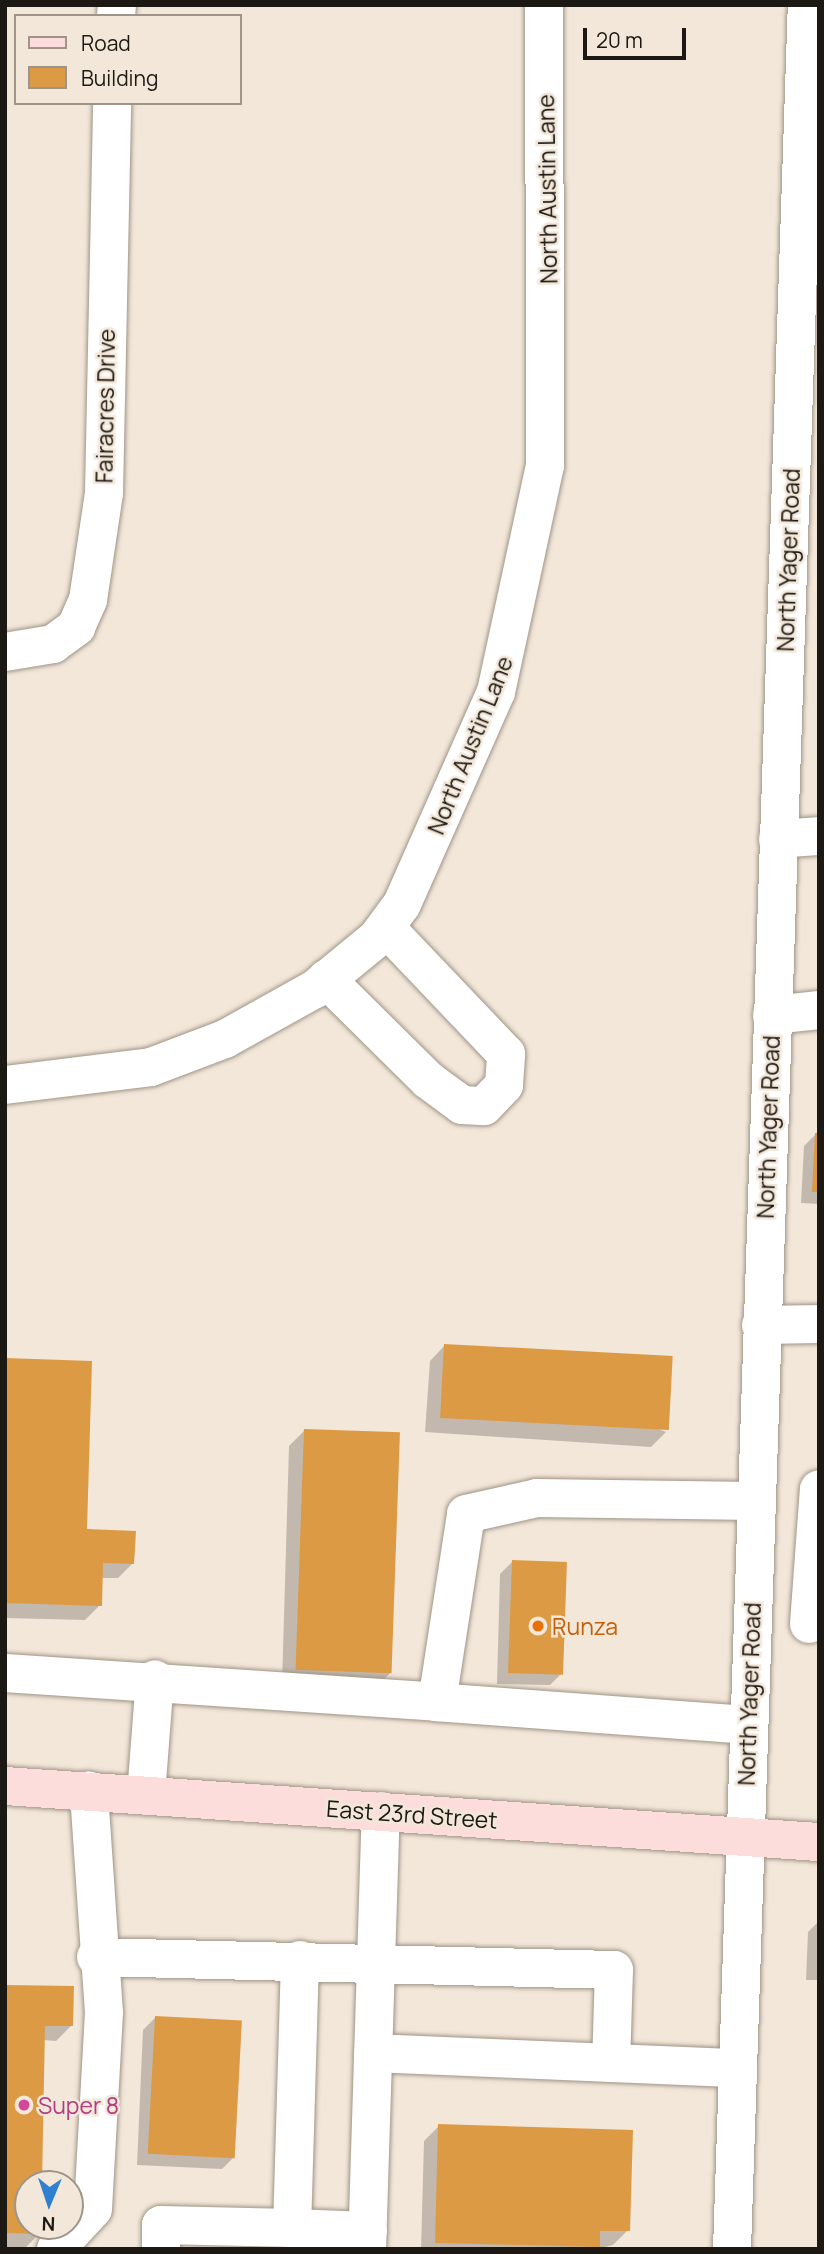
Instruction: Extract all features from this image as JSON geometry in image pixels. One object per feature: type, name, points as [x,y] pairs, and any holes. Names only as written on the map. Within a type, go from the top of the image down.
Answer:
[{"type":"main road","name":"East 23rd Street","points":[[5,1786],[819,1842]]},
{"type":"street","name":"North Austin Lane","points":[[5,1085],[151,1067],[225,1039],[326,979],[385,927],[439,825],[496,691],[545,466],[544,5]]},
{"type":"street","name":"North Yager Road","points":[[732,2249],[778,839],[802,649],[812,58],[807,5]]},
{"type":"street","name":"Fairacres Drive","points":[[5,652],[53,644],[76,627],[88,600],[104,492],[112,105]]},
{"type":"street","points":[[778,839],[819,836]]},
{"type":"street","points":[[326,979],[428,1080],[462,1105],[484,1106],[504,1085],[506,1054],[385,927]]},
{"type":"street","points":[[772,1014],[819,1010]]},
{"type":"street","points":[[761,1325],[819,1324]]},
{"type":"street","points":[[751,1623],[814,1624],[819,1489]]},
{"type":"street","points":[[437,1702],[466,1514],[537,1498],[755,1501]]},
{"type":"street","points":[[5,1673],[155,1679],[748,1725]]},
{"type":"street","points":[[146,1795],[155,1679]]},
{"type":"street","points":[[56,2249],[93,2209],[104,2014],[96,1957],[89,1791]]},
{"type":"street","points":[[161,2249],[161,2225],[292,2228],[368,2240],[381,1811]]},
{"type":"street","points":[[96,1957],[377,1961],[614,1970],[611,2063]]},
{"type":"street","points":[[292,2228],[300,1960]]},
{"type":"street","points":[[373,2053],[737,2068]]},
{"type":"building","points":[[815,1133],[819,1133],[819,1192],[812,1192]]},
{"type":"building","points":[[444,1344],[673,1356],[669,1430],[440,1418]]},
{"type":"building","points":[[5,1358],[92,1361],[87,1529],[136,1531],[134,1564],[103,1563],[102,1606],[5,1603]]},
{"type":"building","points":[[304,1429],[400,1432],[392,1673],[296,1670]]},
{"type":"building","points":[[512,1560],[567,1562],[563,1675],[508,1673]]},
{"type":"building","name":"Super 8","points":[[5,1985],[74,1986],[73,2026],[45,2026],[42,2170],[14,2170],[14,2233],[5,2233]]},
{"type":"building","points":[[155,2016],[242,2021],[235,2158],[148,2154]]},
{"type":"building","points":[[438,2124],[633,2130],[630,2231],[600,2231],[600,2247],[435,2243]]},
{"type":"place","name":"Runza","points":[[538,1626]]},
{"type":"place","name":"Super 8","points":[[24,2105]]}]
